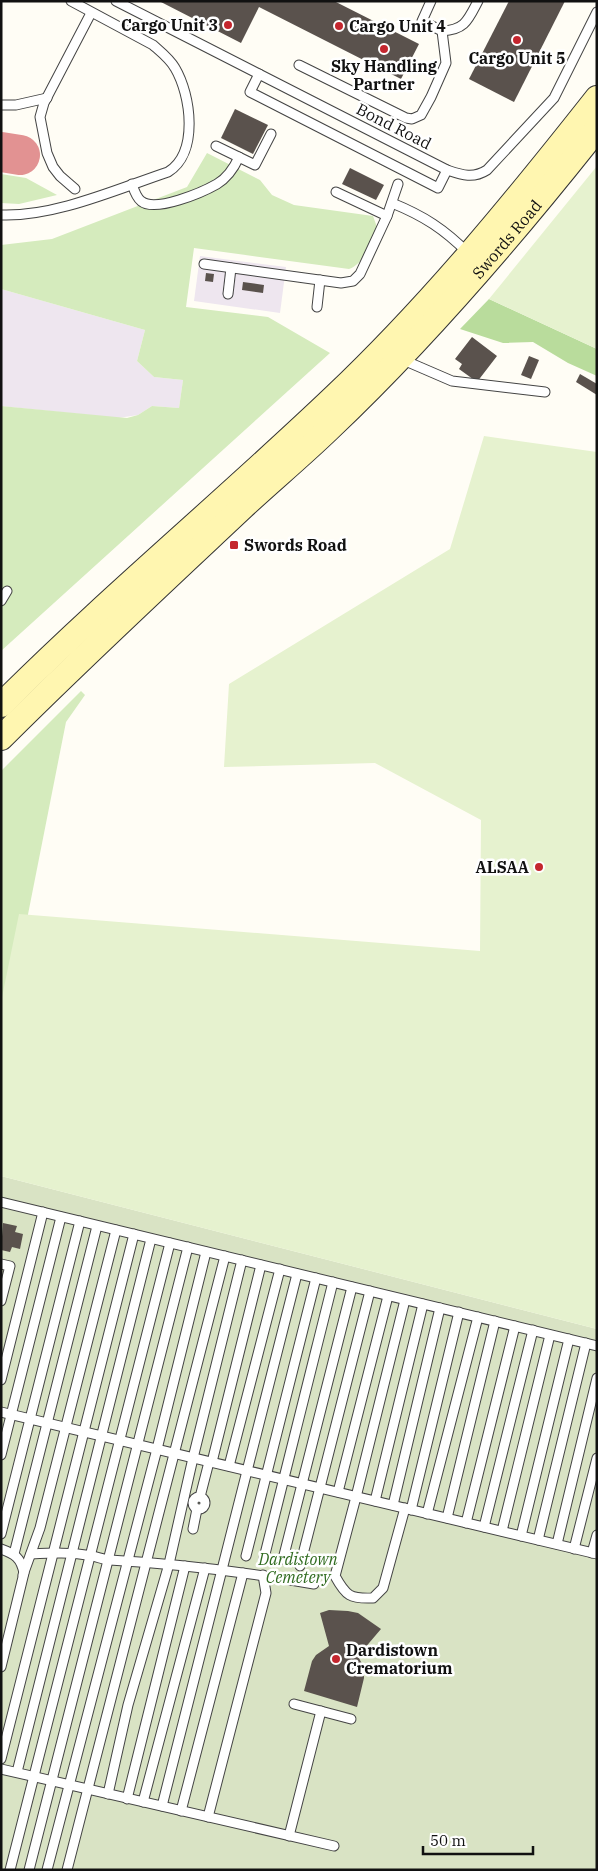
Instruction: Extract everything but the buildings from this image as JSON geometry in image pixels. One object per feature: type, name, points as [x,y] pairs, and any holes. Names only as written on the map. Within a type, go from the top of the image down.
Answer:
[{"type":"main road","name":"Swords Road","points":[[1,705],[80,628],[335,396],[470,255],[597,98]]},
{"type":"main road","name":"Swords Road","points":[[1,738],[161,584],[329,429],[399,358],[480,271],[552,186],[597,129]]},
{"type":"lane","points":[[1,215],[29,214],[59,208],[168,172],[181,161],[186,150],[188,101],[175,67],[164,54],[153,46],[72,1]]},
{"type":"lane","name":"Bond Road","points":[[116,1],[447,170],[473,177],[487,170],[554,98],[597,12]]},
{"type":"lane","points":[[431,1],[422,21],[442,31],[454,31],[467,22],[478,1]]},
{"type":"lane","points":[[75,189],[52,168],[40,117],[47,98],[91,13]]},
{"type":"lane","points":[[299,65],[406,118],[417,118],[421,115],[431,97],[446,62],[442,31]]},
{"type":"lane","points":[[259,74],[250,92],[429,184],[438,188],[447,170]]},
{"type":"lane","points":[[1,105],[16,105],[47,98]]},
{"type":"lane","points":[[216,146],[255,165],[271,134]]},
{"type":"lane","points":[[132,184],[135,193],[141,201],[149,205],[162,204],[218,184],[234,167],[239,158]]},
{"type":"lane","points":[[204,264],[341,283],[352,281],[357,278],[387,216],[398,184]]},
{"type":"lane","points":[[336,192],[387,216]]},
{"type":"lane","points":[[392,203],[420,215],[453,238],[470,255]]},
{"type":"lane","points":[[228,294],[231,268]]},
{"type":"lane","points":[[317,307],[320,280]]},
{"type":"lane","points":[[399,358],[452,381],[545,392]]},
{"type":"lane","points":[[1,601],[8,591]]},
{"type":"lane","points":[[1,1202],[597,1346]]},
{"type":"lane","points":[[1,1380],[43,1212]]},
{"type":"lane","points":[[1,1455],[61,1217]]},
{"type":"lane","points":[[1,1534],[80,1221]]},
{"type":"lane","points":[[14,1554],[97,1226]]},
{"type":"lane","points":[[1,1667],[23,1575],[40,1528],[116,1230]]},
{"type":"lane","points":[[1,1759],[134,1234]]},
{"type":"lane","points":[[16,1772],[151,1238]]},
{"type":"lane","points":[[10,1870],[170,1243]]},
{"type":"lane","points":[[29,1870],[188,1247]]},
{"type":"lane","points":[[47,1870],[157,1449],[206,1252]]},
{"type":"lane","points":[[67,1870],[225,1256]]},
{"type":"lane","points":[[108,1794],[131,1696],[169,1564],[242,1260]]},
{"type":"lane","points":[[1,1264],[10,1266],[1,1301]]},
{"type":"lane","points":[[193,1529],[202,1504],[260,1265]]},
{"type":"lane","points":[[229,1466],[280,1270]]},
{"type":"lane","points":[[162,1806],[298,1274]]},
{"type":"lane","points":[[246,1556],[316,1278]]},
{"type":"lane","points":[[264,1558],[333,1282]]},
{"type":"lane","points":[[283,1559],[352,1287]]},
{"type":"lane","points":[[300,1566],[370,1291]]},
{"type":"lane","points":[[338,1492],[388,1296]]},
{"type":"lane","points":[[405,1300],[335,1576],[342,1589],[356,1599],[373,1598],[383,1588],[408,1509],[459,1312]]},
{"type":"lane","points":[[375,1501],[422,1304]]},
{"type":"lane","points":[[393,1506],[440,1308]]},
{"type":"lane","points":[[427,1514],[478,1317]]},
{"type":"lane","points":[[447,1518],[495,1322]]},
{"type":"lane","points":[[466,1522],[514,1326]]},
{"type":"lane","points":[[484,1527],[533,1330]]},
{"type":"lane","points":[[502,1531],[550,1335]]},
{"type":"lane","points":[[521,1536],[569,1339]]},
{"type":"lane","points":[[538,1540],[586,1343]]},
{"type":"lane","points":[[557,1544],[597,1378]]},
{"type":"lane","points":[[1,1412],[574,1549],[594,1553],[597,1535]]},
{"type":"lane","points":[[574,1549],[597,1458]]},
{"type":"lane","points":[[184,1500],[202,1504]]},
{"type":"lane","points":[[1,1549],[14,1554],[22,1562],[23,1575]]},
{"type":"lane","points":[[31,1554],[72,1554],[108,1560],[146,1561],[264,1575],[314,1584]]},
{"type":"lane","points":[[127,1799],[185,1566]]},
{"type":"lane","points":[[143,1802],[206,1568]]},
{"type":"lane","points":[[181,1811],[243,1573]]},
{"type":"lane","points":[[208,1817],[266,1593],[264,1575]]},
{"type":"lane","points":[[294,1704],[351,1719]]},
{"type":"lane","points":[[289,1836],[321,1711]]},
{"type":"lane","points":[[1,1769],[334,1846]]},
{"type":"shaded area","points":[[200,256],[286,267],[280,313],[194,301]]},
{"type":"shaded area","points":[[1,289],[145,330],[137,361],[154,377],[183,380],[179,408],[152,406],[138,415],[118,418],[1,406]]},
{"type":"green space","points":[[207,153],[260,180],[272,195],[294,205],[373,216],[377,227],[370,245],[360,262],[349,269],[194,248],[186,307],[268,317],[330,353],[1,651],[1,406],[127,418],[138,415],[152,406],[179,408],[183,380],[154,377],[137,361],[145,330],[1,289],[1,245],[52,239],[187,187]]},
{"type":"green space","points":[[597,166],[597,349],[489,299]]},
{"type":"green space","points":[[1,174],[26,178],[57,195],[19,204],[1,203]]},
{"type":"green space","points":[[489,299],[597,349],[597,376],[568,363],[533,342],[503,343],[460,329]]},
{"type":"green space","name":"ALSAA","points":[[484,436],[597,452],[597,1329],[1,1176],[1,1002],[19,914],[480,951],[481,820],[375,763],[224,767],[229,684],[450,549]]},
{"type":"green space","points":[[81,691],[85,695],[66,722],[1,1051],[1,771]]},
{"type":"green space","name":"Dardistown Cemetery","points":[[1,1176],[597,1329],[597,1870],[1,1870]]},
{"type":"taxiway","points":[[1,152],[20,155]]},
{"type":"place","name":"Cargo Unit 3","points":[[228,25]]},
{"type":"place","name":"Cargo Unit 4","points":[[339,26]]},
{"type":"place","name":"Cargo Unit 5","points":[[517,40]]},
{"type":"place","name":"Sky Handling Partner","points":[[384,49]]},
{"type":"place","name":"Swords Road","points":[[234,545]]},
{"type":"place","name":"ALSAA","points":[[539,867]]},
{"type":"place","name":"Dardistown Crematorium","points":[[336,1659]]}]
